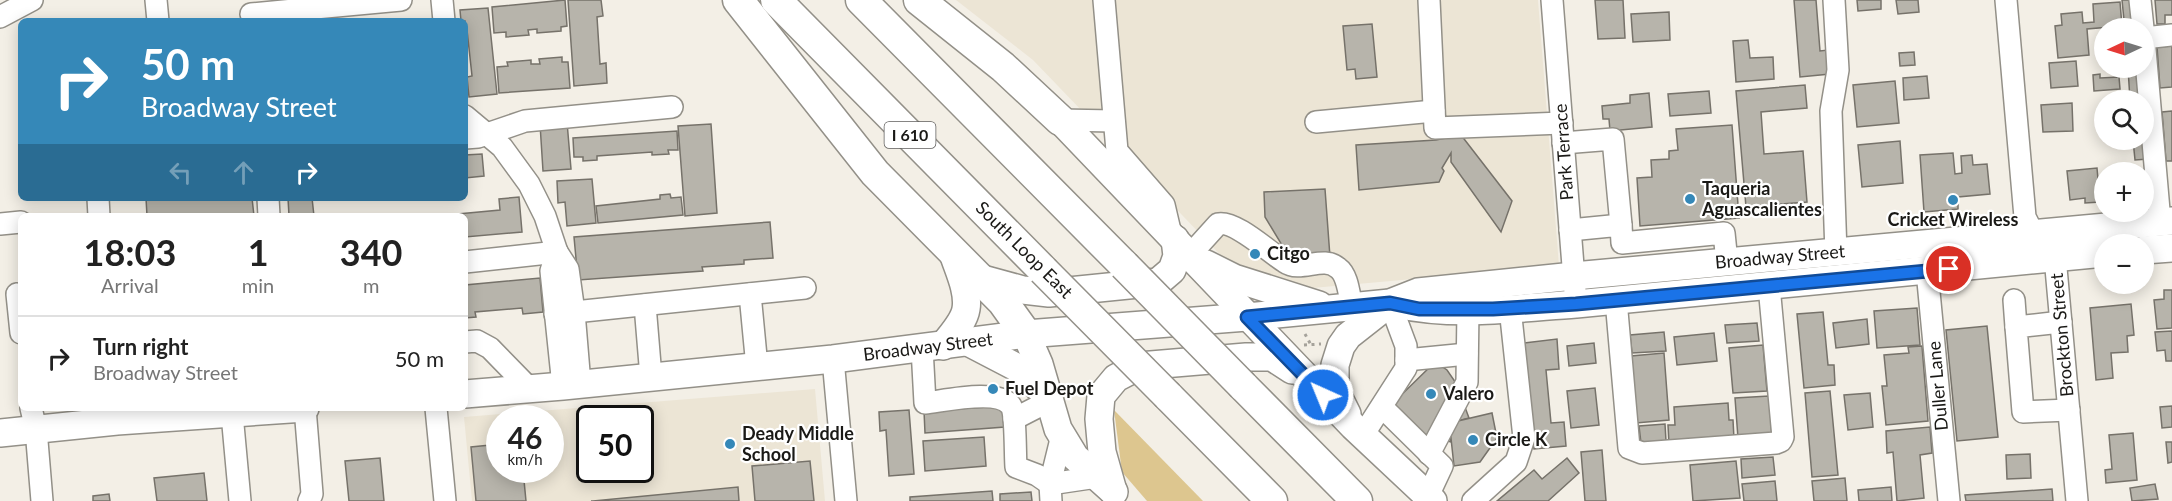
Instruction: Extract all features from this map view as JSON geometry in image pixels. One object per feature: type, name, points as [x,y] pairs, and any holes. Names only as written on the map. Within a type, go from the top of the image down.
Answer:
[{"type":"highway","points":[[738,0],[875,173],[1003,302],[1026,334]]},
{"type":"highway","name":"South Loop East","points":[[776,0],[1272,501]]},
{"type":"highway","points":[[861,0],[1357,501]]},
{"type":"highway","points":[[919,0],[1003,67],[1060,120]]},
{"type":"main road","points":[[1060,120],[1308,380],[1358,431],[1431,499]]},
{"type":"main road","name":"Broadway Street","points":[[468,394],[833,359],[1026,334],[1247,317],[1390,303],[1418,292],[1574,276],[2166,221]]},
{"type":"main road","points":[[979,278],[1023,290],[1049,293],[1158,282],[1172,270],[1179,244]]},
{"type":"main road","points":[[1179,244],[1234,278],[1285,295],[1342,308]]},
{"type":"main road","points":[[2154,249],[2172,248]]},
{"type":"main road","points":[[953,252],[963,284],[966,308],[945,346],[1016,367],[1048,398]]},
{"type":"main road","name":"Broadway Street","points":[[1390,303],[1419,309],[1510,308],[1576,304],[2094,254]]},
{"type":"main road","points":[[1358,431],[1335,390],[1335,365],[1341,346],[1348,336],[1390,303]]},
{"type":"main road","points":[[1026,334],[1040,366],[1048,398],[1062,435],[1075,457],[1110,490]]},
{"type":"main road","points":[[1110,490],[1102,452],[1099,419],[1101,396],[1116,378],[1139,366],[1272,357],[1308,380]]},
{"type":"main road","points":[[0,433],[33,419],[116,414],[232,414],[264,411]]},
{"type":"street","points":[[0,17],[33,0]]},
{"type":"street","points":[[156,0],[158,18]]},
{"type":"street","points":[[251,12],[400,0]]},
{"type":"street","points":[[442,0],[444,18]]},
{"type":"street","points":[[1104,0],[1117,151],[1164,205],[1179,244],[1199,245],[1218,224],[1222,223],[1262,243],[1287,264],[1295,266],[1330,263],[1340,269],[1344,276],[1342,308]]},
{"type":"street","points":[[1429,0],[1435,128],[1563,133],[1612,139],[1622,243],[1724,233],[1727,262]]},
{"type":"street","name":"Park Terrace","points":[[1552,0],[1576,304]]},
{"type":"street","points":[[1834,0],[1838,69],[1830,111],[1836,253]]},
{"type":"street","name":"Brockton Street","points":[[2006,0],[2025,218],[2034,235],[2055,257],[2077,501]]},
{"type":"street","points":[[2140,0],[2142,18]]},
{"type":"street","points":[[2154,37],[2172,34]]},
{"type":"street","points":[[2150,78],[2164,173],[2166,221]]},
{"type":"street","points":[[468,137],[525,121],[672,106]]},
{"type":"street","points":[[1316,122],[1434,111]]},
{"type":"street","points":[[468,118],[502,147],[529,184],[545,216],[556,252],[568,269],[565,313],[571,385]]},
{"type":"street","points":[[1060,120],[1113,121]]},
{"type":"street","points":[[0,224],[18,222]]},
{"type":"street","points":[[1570,230],[1620,225]]},
{"type":"street","points":[[468,262],[556,252]]},
{"type":"street","points":[[1285,295],[1287,264]]},
{"type":"street","name":"Duller Lane","points":[[1927,271],[1949,501]]},
{"type":"street","points":[[1616,300],[1629,448],[1642,453],[1776,443],[1783,437],[1769,286]]},
{"type":"street","points":[[565,313],[805,288]]},
{"type":"street","points":[[750,294],[757,367]]},
{"type":"street","points":[[13,295],[18,319]]},
{"type":"street","points":[[2014,300],[2023,412],[2069,410]]},
{"type":"street","points":[[1358,431],[1382,407],[1406,368],[1406,346],[1390,303]]},
{"type":"street","points":[[645,305],[651,377]]},
{"type":"street","points":[[1473,501],[1516,462],[1524,438],[1510,308]]},
{"type":"street","points":[[1429,454],[1467,382],[1468,309]]},
{"type":"street","points":[[2016,327],[2061,322]]},
{"type":"street","points":[[468,342],[477,341],[490,348],[530,388]]},
{"type":"street","points":[[945,346],[925,403],[988,396],[1001,398],[1011,406],[1014,419],[1016,467],[1037,475],[1051,492]]},
{"type":"street","points":[[1406,360],[1467,354]]},
{"type":"street","points":[[833,359],[846,501]]},
{"type":"street","points":[[1014,419],[1048,398]]},
{"type":"street","points":[[1382,407],[1442,466],[1431,499]]},
{"type":"street","points":[[297,411],[312,494],[309,501]]},
{"type":"street","points":[[436,411],[445,501]]},
{"type":"street","points":[[232,414],[240,501]]},
{"type":"street","points":[[33,419],[42,501]]},
{"type":"street","points":[[1051,492],[1062,435]]},
{"type":"street","points":[[1051,492],[1110,490]]},
{"type":"path","points":[[1305,334],[1311,345]]},
{"type":"path","points":[[1296,346],[1322,344]]},
{"type":"shaded area","points":[[956,0],[1538,0],[1559,266],[1257,293],[1033,60]]},
{"type":"shaded area","name":"Deady Middle School","points":[[815,389],[825,501],[472,501],[464,417],[486,415],[486,483],[564,483],[564,409],[576,408],[576,483],[654,483],[654,405],[614,405]]},
{"type":"shaded area","points":[[1114,410],[1203,501],[1147,501],[1122,472]]},
{"type":"building","points":[[565,0],[567,26],[561,27],[561,31],[537,33],[537,29],[528,30],[529,35],[506,37],[506,32],[494,33],[492,7]]},
{"type":"building","points":[[568,0],[601,0],[603,16],[597,17],[600,64],[606,63],[607,83],[574,86]]},
{"type":"building","points":[[1595,0],[1623,0],[1625,38],[1598,39]]},
{"type":"building","points":[[1794,0],[1816,0],[1820,51],[1828,50],[1830,74],[1800,77]]},
{"type":"building","points":[[1857,0],[1881,0],[1881,9],[1858,11]]},
{"type":"building","points":[[1896,0],[1918,0],[1919,12],[1898,14]]},
{"type":"building","points":[[2122,0],[2136,0],[2137,18],[2124,18]]},
{"type":"building","points":[[2155,0],[2172,0],[2172,15],[2165,15],[2165,24],[2157,24]]},
{"type":"building","points":[[2120,2],[2121,18],[2094,18],[2094,22],[2093,4]]},
{"type":"building","points":[[488,8],[497,94],[469,97],[468,77],[472,76],[468,18],[461,18],[460,10]]},
{"type":"building","points":[[1669,12],[1670,40],[1633,42],[1631,14]]},
{"type":"building","points":[[2082,12],[2083,23],[2094,22],[2094,28],[2087,29],[2089,55],[2058,58],[2055,26],[2062,25],[2061,14]]},
{"type":"building","points":[[1372,24],[1377,77],[1356,79],[1355,69],[1347,70],[1343,26]]},
{"type":"building","points":[[1748,40],[1750,58],[1773,57],[1774,79],[1736,82],[1733,41]]},
{"type":"building","points":[[2172,46],[2172,87],[2160,88],[2157,47]]},
{"type":"building","points":[[1914,52],[1915,65],[1900,66],[1899,53]]},
{"type":"building","points":[[562,57],[562,62],[568,62],[570,88],[499,93],[497,67],[508,66],[507,62],[531,60],[531,64],[540,64],[539,59]]},
{"type":"building","points":[[2076,61],[2078,86],[2051,88],[2049,63]]},
{"type":"building","points":[[2093,75],[2094,78],[2119,78],[2120,89],[2094,91]]},
{"type":"building","points":[[1927,76],[1929,98],[1904,100],[1903,78]]},
{"type":"building","points":[[2129,78],[2141,78],[2142,90],[2129,90]]},
{"type":"building","points":[[1895,81],[1899,123],[1857,127],[1853,85]]},
{"type":"building","points":[[1805,85],[1807,108],[1761,112],[1764,154],[1803,151],[1807,202],[1746,207],[1736,91]]},
{"type":"building","points":[[1709,91],[1711,113],[1670,116],[1668,94]]},
{"type":"building","points":[[1649,93],[1652,127],[1610,131],[1609,119],[1603,119],[1602,106],[1630,103],[1630,95]]},
{"type":"building","points":[[2072,103],[2073,131],[2043,132],[2041,105]]},
{"type":"building","points":[[2172,111],[2172,161],[2166,161],[2162,112]]},
{"type":"building","points":[[567,122],[571,169],[543,171],[540,124]]},
{"type":"building","points":[[711,124],[717,213],[685,216],[678,126]]},
{"type":"building","points":[[1732,125],[1739,218],[1640,226],[1637,178],[1652,177],[1651,160],[1669,159],[1669,151],[1678,150],[1676,129]]},
{"type":"building","points":[[677,131],[678,150],[668,150],[669,154],[652,155],[652,152],[597,156],[597,160],[583,161],[583,157],[574,157],[573,138]]},
{"type":"building","points":[[1461,135],[1512,201],[1501,232],[1451,162],[1451,153],[1442,168],[1444,171],[1439,182],[1359,190],[1356,145],[1436,140]]},
{"type":"building","points":[[1900,141],[1903,183],[1862,187],[1858,145]]},
{"type":"building","points":[[2134,150],[2146,150],[2148,159],[2135,160]]},
{"type":"building","points":[[1953,153],[1955,174],[1962,173],[1961,156],[1972,155],[1973,165],[1987,164],[1990,194],[1958,197],[1958,209],[1924,212],[1920,155]]},
{"type":"building","points":[[482,154],[484,176],[468,178],[468,155]]},
{"type":"building","points":[[2094,168],[2094,202],[2085,203],[2085,198],[2070,200],[2067,171]]},
{"type":"building","points":[[592,179],[596,223],[567,226],[565,202],[558,203],[557,181]]},
{"type":"building","points":[[1325,189],[1330,257],[1291,260],[1265,217],[1264,192]]},
{"type":"building","points":[[670,194],[671,198],[681,197],[683,215],[598,223],[596,206],[660,199],[660,195]]},
{"type":"building","points":[[519,197],[522,232],[468,237],[468,213],[500,210],[499,199]]},
{"type":"building","points":[[146,201],[252,201],[254,213],[147,213]]},
{"type":"building","points":[[288,201],[312,201],[314,213],[289,213]]},
{"type":"building","points":[[770,222],[773,258],[744,260],[744,264],[702,267],[703,271],[578,280],[574,237]]},
{"type":"building","points":[[540,278],[543,312],[523,314],[522,308],[475,312],[476,317],[468,318],[468,285]]},
{"type":"building","points":[[2164,290],[2172,290],[2172,328],[2157,329],[2154,300],[2164,299]]},
{"type":"building","points":[[2131,304],[2134,335],[2127,336],[2128,352],[2111,353],[2113,378],[2096,380],[2090,308]]},
{"type":"building","points":[[1917,308],[1920,345],[1877,348],[1874,311]]},
{"type":"building","points":[[1823,312],[1828,365],[1834,365],[1835,385],[1804,388],[1797,314]]},
{"type":"building","points":[[1867,319],[1869,344],[1836,348],[1833,323]]},
{"type":"building","points":[[1757,323],[1759,341],[1727,343],[1725,325]]},
{"type":"building","points":[[1987,326],[1998,437],[1957,441],[1946,330]]},
{"type":"building","points":[[2172,331],[2172,361],[2166,361],[2165,350],[2157,351],[2155,332]]},
{"type":"building","points":[[1664,332],[1666,351],[1632,353],[1630,335]]},
{"type":"building","points":[[1714,333],[1717,361],[1677,365],[1674,337]]},
{"type":"building","points":[[1557,339],[1559,369],[1546,370],[1551,423],[1564,422],[1566,446],[1534,449],[1524,343]]},
{"type":"building","points":[[1594,343],[1596,363],[1569,366],[1567,346]]},
{"type":"building","points":[[1763,345],[1767,391],[1733,393],[1729,348]]},
{"type":"building","points":[[1922,346],[1928,421],[1886,425],[1882,386],[1887,386],[1884,355],[1909,353],[1908,347]]},
{"type":"building","points":[[1664,353],[1669,420],[1636,423],[1631,356]]},
{"type":"building","name":"Valero","points":[[1435,362],[1447,370],[1456,383],[1469,418],[1458,421],[1450,429],[1451,442],[1411,430],[1392,404]]},
{"type":"building","points":[[1595,388],[1599,425],[1571,428],[1567,391]]},
{"type":"building","points":[[1830,391],[1838,475],[1812,477],[1805,393]]},
{"type":"building","points":[[1870,393],[1873,427],[1848,430],[1844,395]]},
{"type":"building","points":[[1769,396],[1772,435],[1738,438],[1735,398]]},
{"type":"building","points":[[1728,403],[1729,420],[1733,420],[1734,439],[1669,444],[1668,425],[1675,425],[1674,407]]},
{"type":"building","points":[[1004,406],[1005,427],[925,433],[924,411]]},
{"type":"building","points":[[2172,406],[2172,427],[2162,428],[2160,407]]},
{"type":"building","points":[[909,410],[914,474],[889,476],[886,430],[880,431],[879,412]]},
{"type":"building","name":"Circle K","points":[[1492,413],[1497,438],[1480,462],[1454,466],[1450,429],[1458,421]]},
{"type":"building","points":[[1665,424],[1666,441],[1641,443],[1639,426]]},
{"type":"building","points":[[1930,427],[1932,453],[1920,455],[1924,498],[1897,501],[1893,452],[1887,453],[1886,431]]},
{"type":"building","points":[[2133,433],[2137,480],[2106,483],[2105,470],[2112,469],[2109,435]]},
{"type":"building","points":[[984,437],[986,466],[925,471],[923,441]]},
{"type":"building","points":[[2166,442],[2172,442],[2172,462],[2168,463]]},
{"type":"building","points":[[486,445],[486,483],[524,483],[526,501],[476,501],[471,447]]},
{"type":"building","points":[[1602,450],[1606,501],[1585,501],[1581,452]]},
{"type":"building","points":[[2030,454],[2031,478],[2007,479],[2006,455]]},
{"type":"building","points":[[1773,457],[1775,475],[1742,478],[1741,459]]},
{"type":"building","points":[[380,458],[384,501],[349,501],[345,461]]},
{"type":"building","points":[[1567,458],[1579,473],[1548,501],[1497,501],[1534,470],[1542,479]]},
{"type":"building","points":[[810,461],[814,501],[755,501],[752,466]]},
{"type":"building","points":[[1736,461],[1740,498],[1693,501],[1690,465]]},
{"type":"building","points":[[204,473],[207,501],[157,501],[154,478]]},
{"type":"building","points":[[1845,478],[1847,501],[1814,501],[1812,481]]},
{"type":"building","points":[[1775,481],[1777,501],[1744,501],[1742,484]]},
{"type":"building","points":[[2155,484],[2158,499],[2132,501],[2130,488]]},
{"type":"building","points":[[738,487],[739,501],[593,501]]},
{"type":"building","points":[[1891,487],[1892,501],[1859,501],[1858,490]]},
{"type":"building","points":[[2052,489],[2053,501],[1966,501],[1965,495]]},
{"type":"building","points":[[992,491],[993,501],[910,501],[910,497]]},
{"type":"building","points":[[1031,492],[1032,501],[1000,501],[1000,494]]},
{"type":"building","points":[[109,494],[110,501],[93,501],[93,496]]},
{"type":"place","name":"Taqueria Aguascalientes","points":[[1690,199]]},
{"type":"place","name":"Cricket Wireless","points":[[1953,200]]},
{"type":"place","name":"Citgo","points":[[1255,254]]},
{"type":"place","name":"Fuel Depot","points":[[993,389]]},
{"type":"place","name":"Valero","points":[[1431,394]]},
{"type":"place","name":"Circle K","points":[[1473,440]]},
{"type":"place","name":"Deady Middle School","points":[[730,444]]},
{"type":"route","points":[[1323,395],[1247,317],[1390,303],[1419,309],[1493,309],[1576,304],[1949,269]]}]
